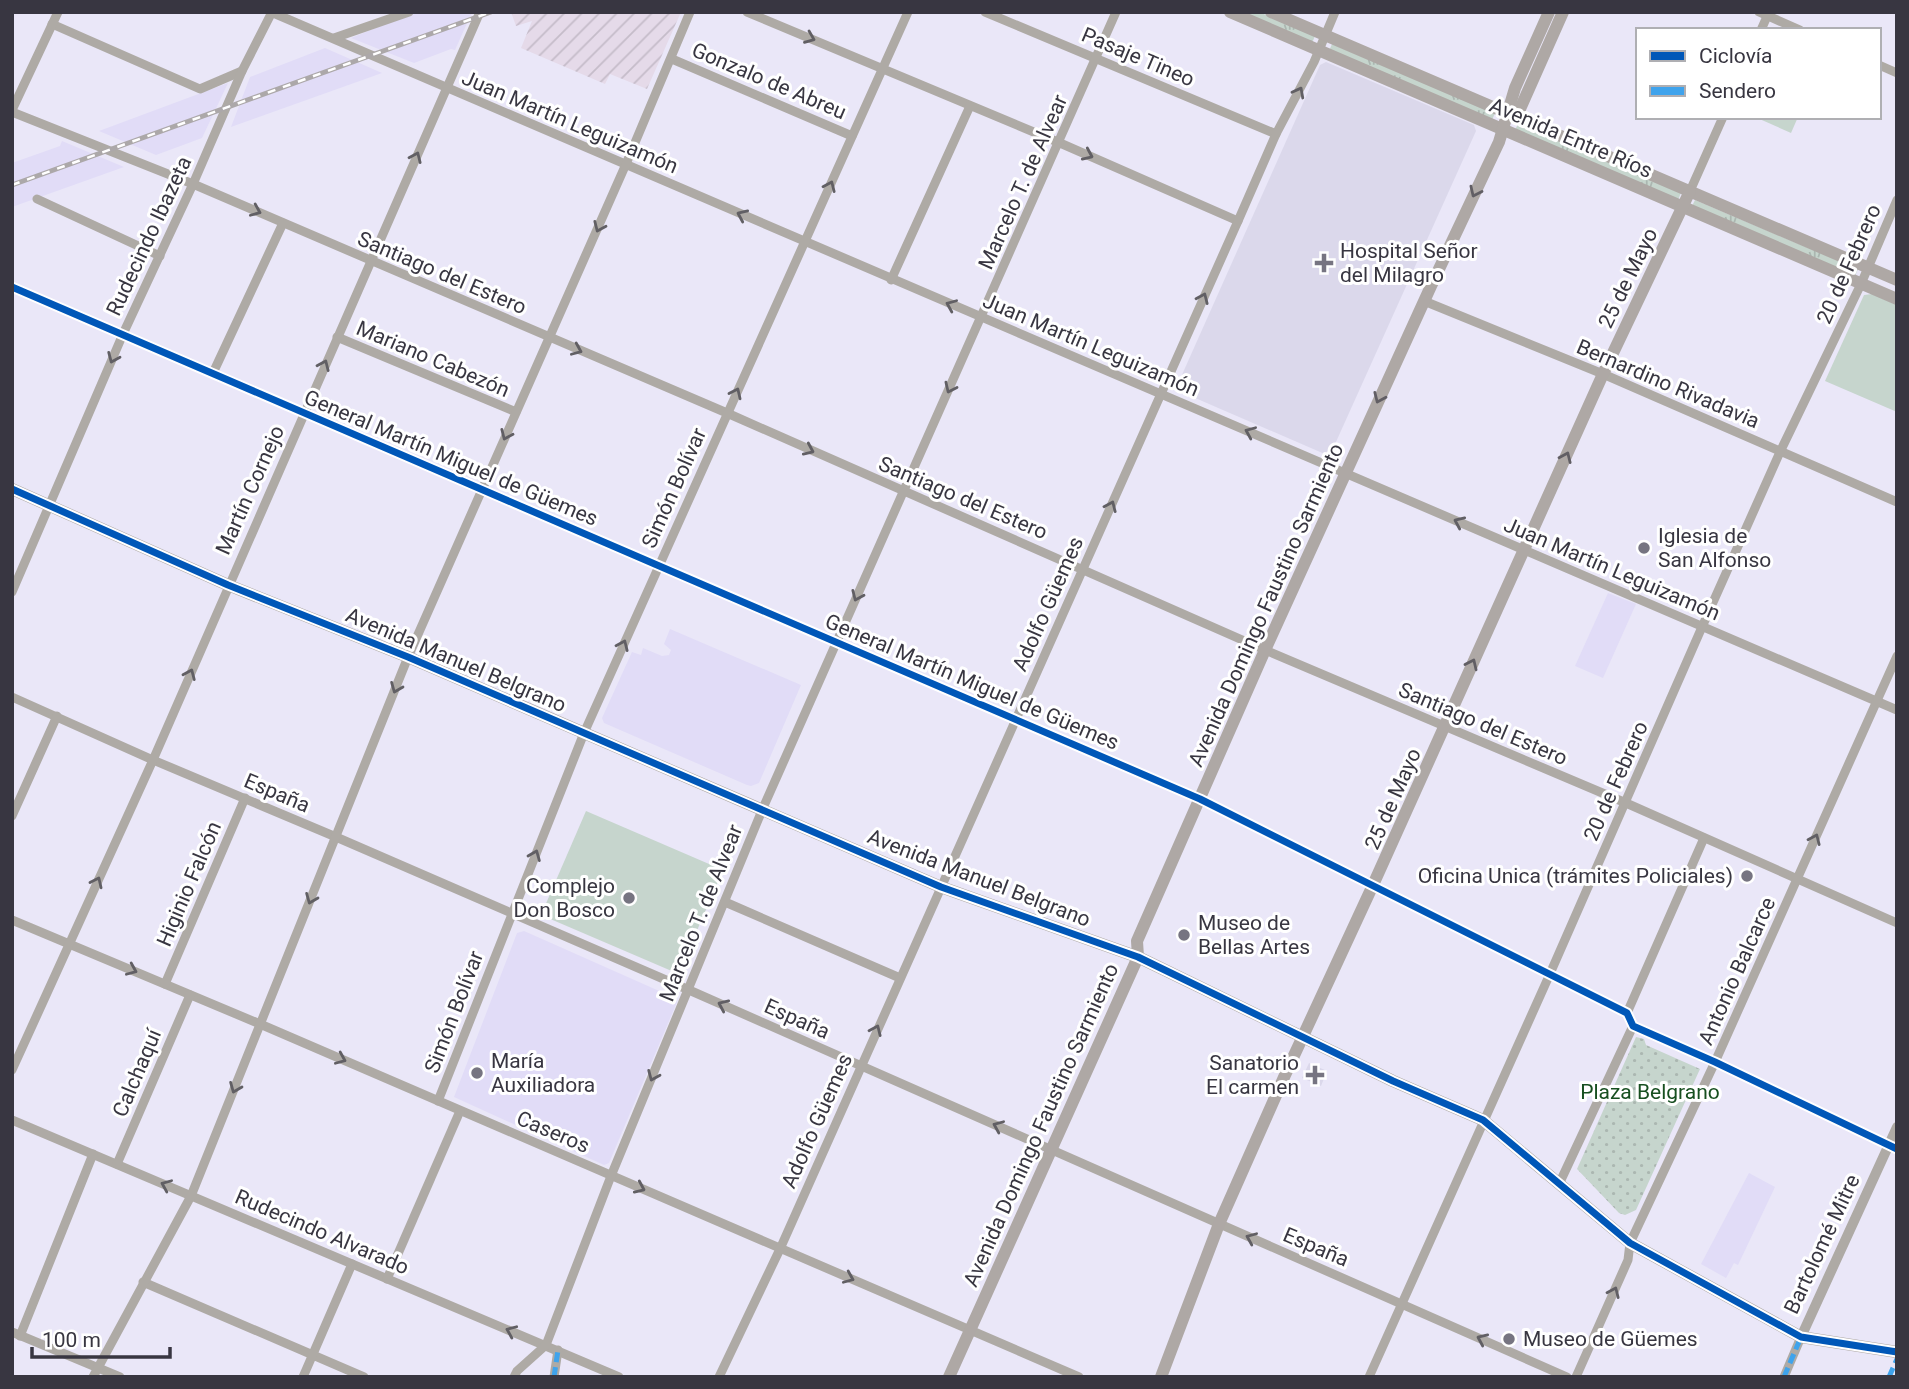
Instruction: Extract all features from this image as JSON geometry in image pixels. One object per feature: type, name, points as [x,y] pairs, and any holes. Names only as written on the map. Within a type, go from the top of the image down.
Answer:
[{"type":"main road","name":"Avenida Entre Ríos","points":[[1230,12],[1897,299]]},
{"type":"main road","name":"Avenida Entre Ríos","points":[[1271,12],[1897,280]]},
{"type":"main road","name":"Avenida Domingo Faustino Sarmiento","points":[[1512,116],[1515,88],[1549,12]]},
{"type":"main road","name":"Avenida Domingo Faustino Sarmiento","points":[[949,1377],[1138,957],[1137,940],[1265,650],[1424,301],[1563,12]]},
{"type":"main road","name":"25 de Mayo","points":[[1160,1377],[1219,1224],[1603,374],[1690,191]]},
{"type":"main road","name":"Avenida Manuel Belgrano","points":[[12,489],[228,585],[408,657],[941,887],[1138,957],[1392,1081],[1483,1121],[1560,1182],[1630,1243],[1801,1338],[1897,1352]]},
{"type":"street","points":[[12,111],[58,12]]},
{"type":"street","name":"Juan Martín Leguizamón","points":[[272,12],[1897,710]]},
{"type":"street","name":"Rudecindo Ibazeta","points":[[12,592],[123,334],[242,71],[272,12]]},
{"type":"street","points":[[334,38],[409,12]]},
{"type":"street","name":"Martín Cornejo","points":[[12,1070],[153,760],[480,12]]},
{"type":"street","points":[[95,1372],[191,1196],[408,657],[672,59],[690,12]]},
{"type":"street","points":[[747,12],[1238,220]]},
{"type":"street","name":"Simón Bolívar","points":[[438,1101],[584,733],[908,12]]},
{"type":"street","name":"Pasaje Tineo","points":[[985,12],[1276,134]]},
{"type":"street","name":"Marcelo T. de Alvear","points":[[546,1345],[611,1175],[762,808],[1116,12]]},
{"type":"street","name":"Adolfo Güemes","points":[[719,1377],[780,1249],[1276,134],[1318,52],[1335,12]]},
{"type":"street","points":[[1765,13],[1796,28]]},
{"type":"street","points":[[52,24],[200,89],[242,71]]},
{"type":"street","name":"Gonzalo de Abreu","points":[[672,59],[852,136]]},
{"type":"street","points":[[1881,66],[1897,73]]},
{"type":"street","points":[[891,280],[970,106]]},
{"type":"street","name":"Santiago del Estero","points":[[12,111],[193,184],[727,413],[1265,650],[1626,803],[1897,923]]},
{"type":"street","name":"25 de Mayo","points":[[1690,191],[1722,119]]},
{"type":"street","points":[[37,199],[160,256]]},
{"type":"street","name":"20 de Febrero","points":[[1369,1377],[1780,452],[1861,284],[1897,200]]},
{"type":"street","points":[[213,373],[283,223]]},
{"type":"street","name":"General Martín Miguel de Güemes","points":[[12,288],[1200,799],[1627,1013]]},
{"type":"street","name":"Bernardino Rivadavia","points":[[1424,301],[1603,374],[1897,502]]},
{"type":"street","name":"Mariano Cabezón","points":[[337,337],[516,412]]},
{"type":"street","name":"Antonio Balcarce","points":[[1576,1377],[1628,1260],[1630,1243],[1715,1062],[1897,656]]},
{"type":"street","name":"España","points":[[12,697],[689,990],[1566,1377]]},
{"type":"street","points":[[12,816],[57,716]]},
{"type":"street","name":"Higinio Falcón","points":[[165,984],[244,799]]},
{"type":"street","points":[[1704,838],[1627,1013],[1633,1026],[1893,1147]]},
{"type":"street","points":[[725,902],[900,978]]},
{"type":"street","name":"Caseros","points":[[12,920],[1079,1377]]},
{"type":"street","name":"Calchaquí","points":[[117,1164],[190,995]]},
{"type":"street","points":[[1560,1182],[1633,1026]]},
{"type":"street","points":[[387,1279],[460,1111]]},
{"type":"street","name":"Rudecindo Alvarado","points":[[12,1120],[619,1377]]},
{"type":"street","name":"Bartolomé Mitre","points":[[1784,1377],[1893,1147],[1897,1127]]},
{"type":"street","points":[[93,1154],[16,1334],[95,1372],[120,1377]]},
{"type":"street","points":[[303,1377],[352,1264]]},
{"type":"street","points":[[144,1282],[364,1377]]},
{"type":"street","points":[[514,1377],[517,1371],[546,1345]]},
{"type":"street","points":[[554,1377],[558,1350]]},
{"type":"shaded area","points":[[415,12],[472,12],[455,50],[451,49],[414,63],[351,38]]},
{"type":"shaded area","points":[[511,12],[681,12],[647,89],[610,74],[605,84],[521,48],[532,21],[516,26]]},
{"type":"shaded area","points":[[325,48],[382,73],[231,127],[250,77]]},
{"type":"shaded area","name":"Hospital Señor del Milagro","points":[[1326,62],[1474,125],[1476,131],[1331,453],[1327,455],[1179,391],[1177,386],[1320,65]]},
{"type":"shaded area","points":[[228,83],[202,138],[156,155],[99,131]]},
{"type":"shaded area","points":[[62,141],[124,167],[12,207],[12,163],[60,146]]},
{"type":"shaded area","points":[[1608,593],[1636,604],[1603,678],[1575,666]]},
{"type":"shaded area","points":[[670,629],[801,685],[759,783],[747,785],[604,723],[602,718],[632,652],[641,655],[643,648],[662,656],[669,655],[671,650],[664,644]]},
{"type":"shaded area","points":[[524,931],[675,998],[677,1002],[609,1163],[604,1165],[454,1097],[517,933]]},
{"type":"shaded area","name":"Sanatorio El carmen","points":[[1309,1063],[1327,1071],[1321,1086],[1302,1078]]},
{"type":"shaded area","points":[[1749,1173],[1775,1187],[1738,1265],[1734,1263],[1726,1278],[1701,1264]]},
{"type":"green space","points":[[1240,12],[1259,12],[1315,36],[1312,43]]},
{"type":"green space","points":[[1332,44],[1495,113],[1492,120],[1329,51]]},
{"type":"green space","points":[[1760,119],[1797,119],[1791,133]]},
{"type":"green space","points":[[1518,124],[1681,193],[1678,200],[1515,130]]},
{"type":"green space","points":[[1695,200],[1858,269],[1855,276],[1692,206]]},
{"type":"green space","points":[[1872,294],[1897,305],[1897,412],[1825,381],[1864,295]]},
{"type":"green space","name":"Complejo Don Bosco","points":[[586,811],[723,870],[680,970],[674,972],[541,915]]},
{"type":"green space","name":"Plaza Belgrano","points":[[1636,1037],[1644,1039],[1646,1045],[1700,1069],[1636,1210],[1625,1215],[1619,1213],[1577,1169]]},
{"type":"railway","points":[[12,185],[491,12]]},
{"type":"marked path","points":[[1784,1377],[1801,1337]]},
{"type":"marked path","points":[[554,1377],[558,1350]]},
{"type":"marked path","points":[[1889,1377],[1897,1359]]},
{"type":"cycle path","points":[[12,287],[1200,799],[1627,1013],[1633,1026],[1897,1149]]},
{"type":"cycle path","points":[[12,489],[228,585],[408,657],[941,887],[1138,957],[1393,1081],[1483,1120],[1630,1243],[1801,1337],[1897,1352]]},
{"type":"place","name":"Hospital Señor del Milagro","points":[[1324,263]]},
{"type":"place","name":"Iglesia de San Alfonso","points":[[1644,548]]},
{"type":"place","name":"Oficina Unica (trámites Policiales)","points":[[1747,876]]},
{"type":"place","name":"Complejo Don Bosco","points":[[629,898]]},
{"type":"place","name":"Museo de Bellas Artes","points":[[1184,935]]},
{"type":"place","name":"María Auxiliadora","points":[[477,1073]]},
{"type":"place","name":"Sanatorio El carmen","points":[[1315,1075]]},
{"type":"place","name":"Museo de Güemes","points":[[1509,1339]]}]
